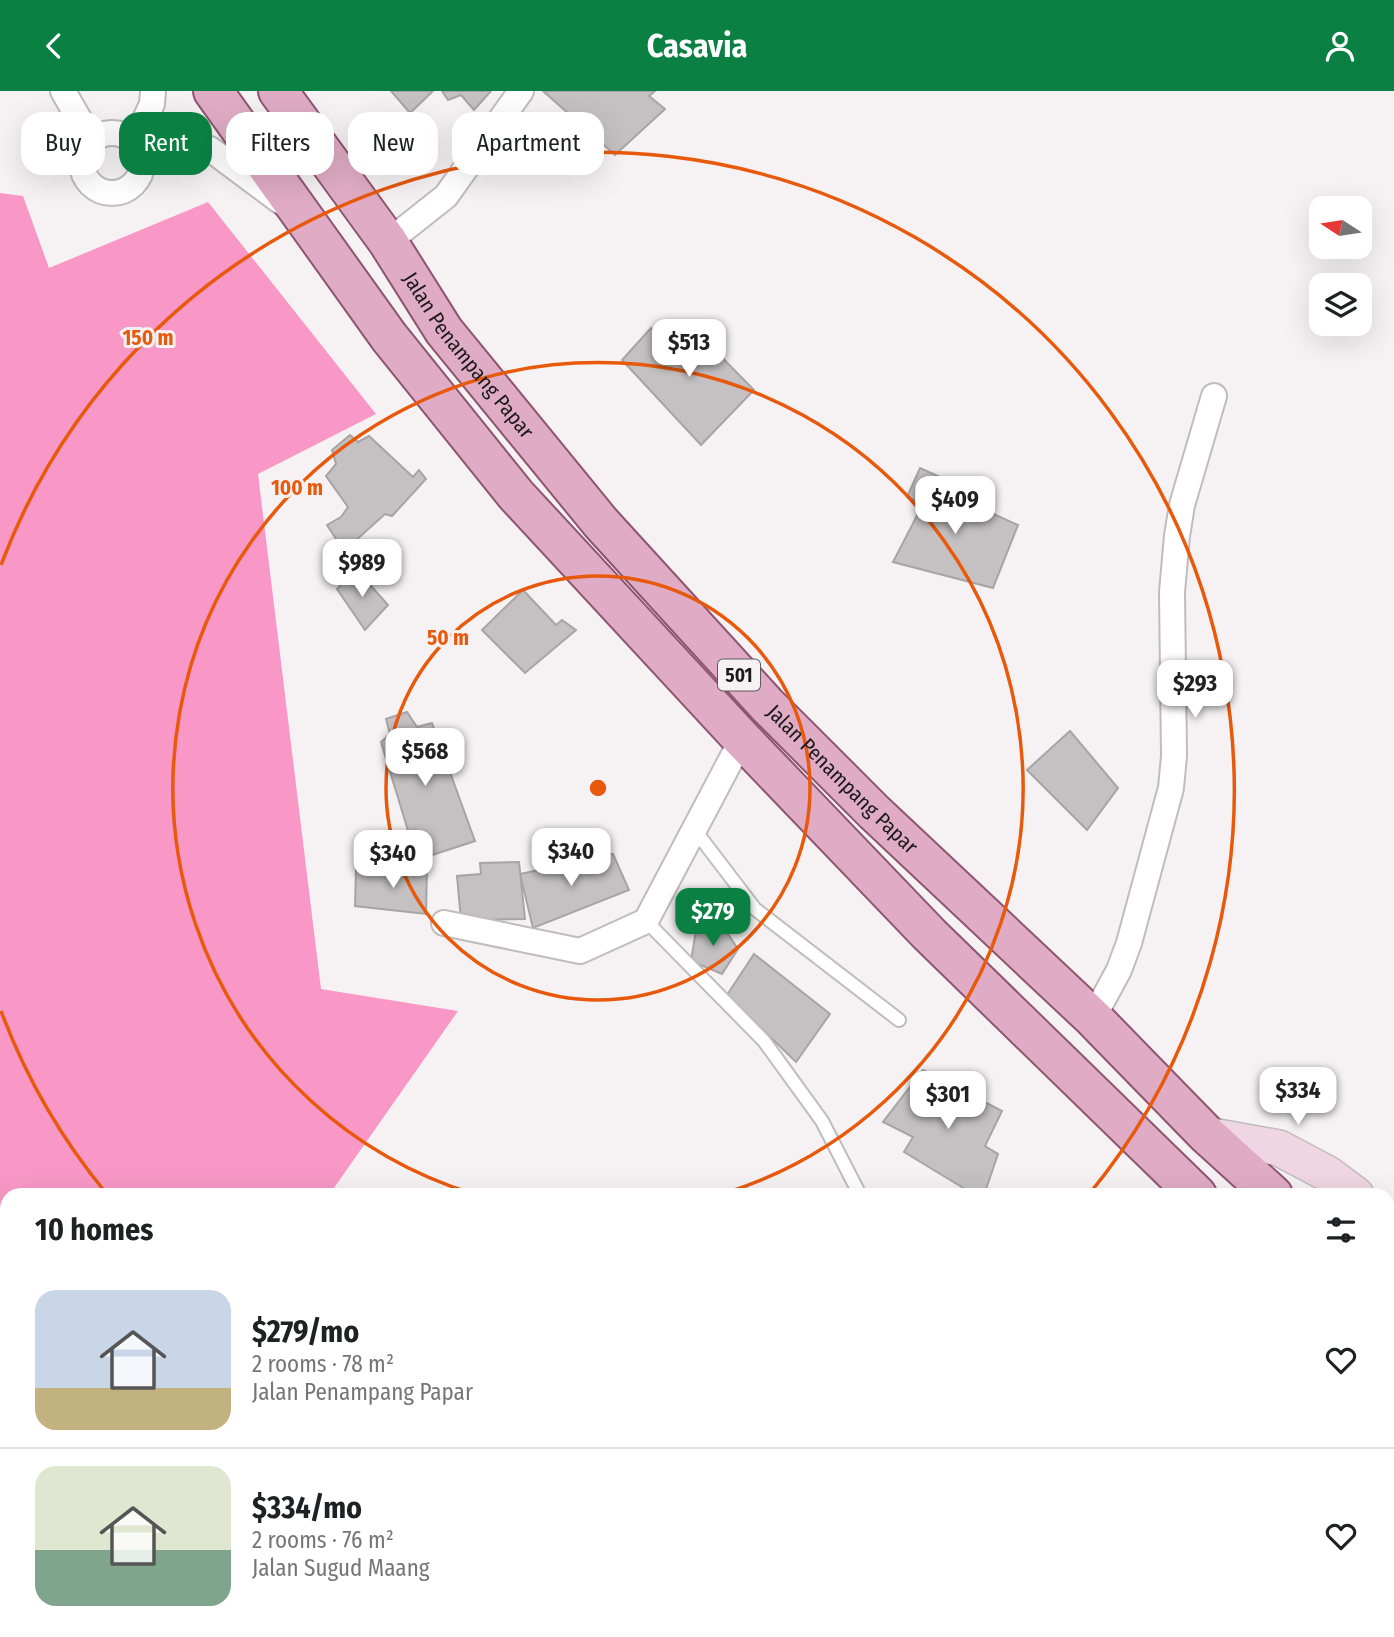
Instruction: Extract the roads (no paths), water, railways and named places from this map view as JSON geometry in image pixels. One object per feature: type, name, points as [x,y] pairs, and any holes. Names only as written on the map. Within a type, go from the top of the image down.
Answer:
[{"type":"main road","name":"Jalan Penampang Papar","points":[[213,91],[389,337],[516,495],[742,739],[929,934],[1190,1188]]},
{"type":"main road","name":"Jalan Penampang Papar","points":[[285,97],[388,241],[444,331],[601,523],[786,725],[874,812],[1093,1018],[1208,1135],[1265,1188]]},
{"type":"street","points":[[63,91],[75,112]]},
{"type":"street","points":[[150,112],[153,91]]},
{"type":"street","points":[[388,241],[446,196],[521,91]]},
{"type":"street","points":[[212,150],[306,221]]},
{"type":"street","points":[[84,175],[92,187],[103,193],[116,194],[128,189],[140,175]]},
{"type":"street","points":[[1093,1018],[1119,970],[1129,943],[1171,788],[1174,756],[1172,591],[1177,536],[1182,505],[1214,396]]},
{"type":"street","points":[[444,923],[580,951],[646,921],[742,739]]},
{"type":"street","points":[[1208,1135],[1279,1148],[1328,1174],[1347,1188]]},
{"type":"lane","points":[[694,829],[755,909],[899,1020]]},
{"type":"lane","points":[[646,921],[764,1041],[822,1121],[856,1188]]}]
